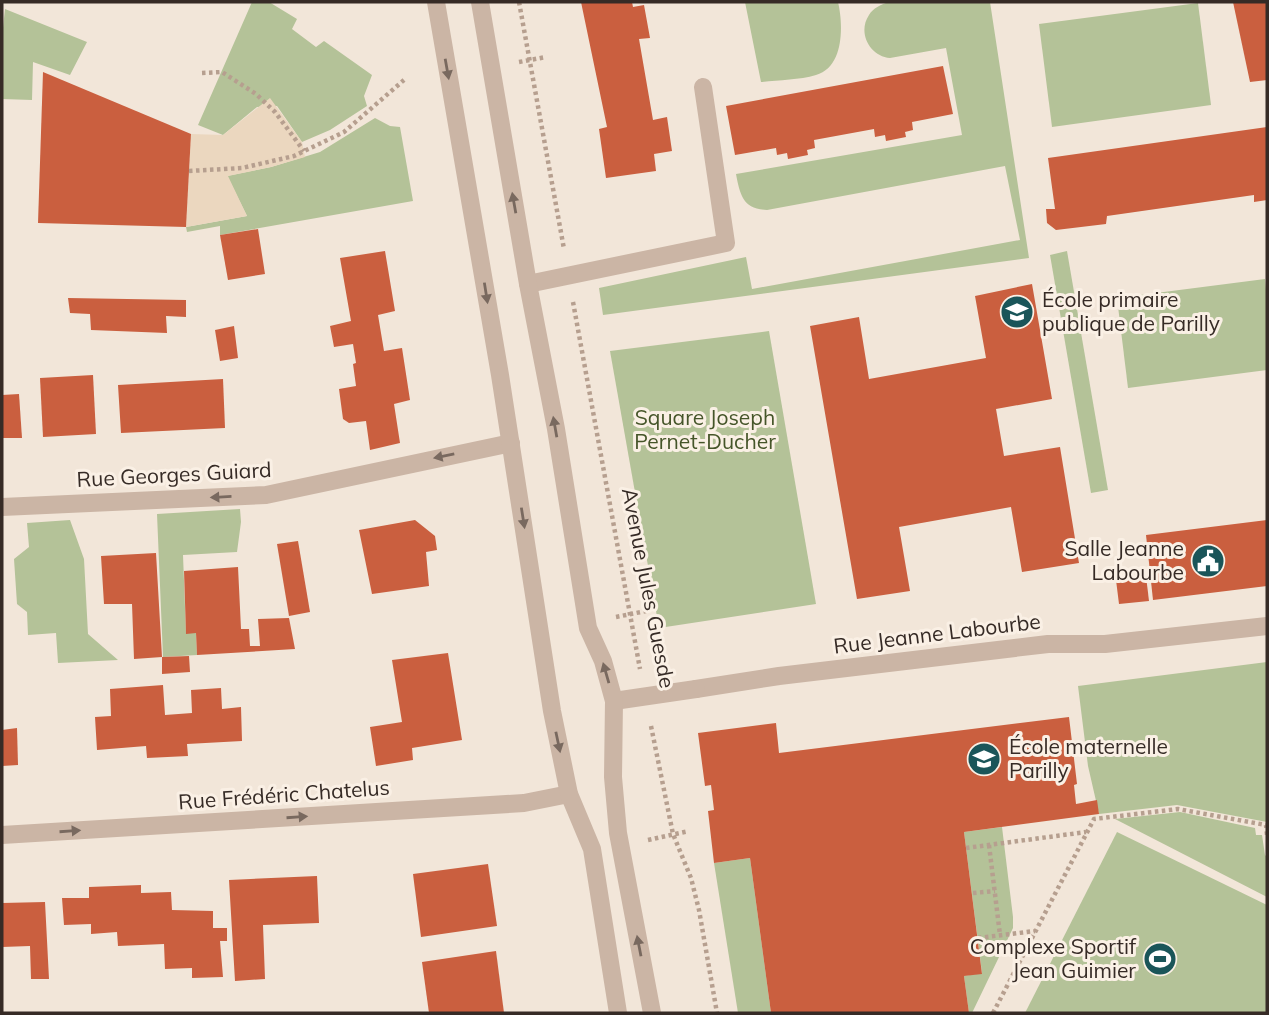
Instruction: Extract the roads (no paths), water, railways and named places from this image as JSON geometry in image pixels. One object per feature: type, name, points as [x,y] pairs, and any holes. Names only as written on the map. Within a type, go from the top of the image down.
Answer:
[{"type":"street","points":[[436,2],[511,443],[552,711],[569,794],[592,849],[618,1013]]},
{"type":"street","points":[[480,2],[528,284],[556,429],[588,628],[603,661],[614,701],[613,777],[618,832],[652,1013]]},
{"type":"street","points":[[528,284],[726,243],[703,87]]},
{"type":"street","name":"Rue Georges Guiard","points":[[2,507],[265,495],[511,443]]},
{"type":"street","name":"Rue Jeanne Labourbe","points":[[614,701],[792,674],[1048,644],[1105,644],[1267,626]]},
{"type":"street","name":"Rue Frédéric Chatelus","points":[[2,835],[524,803],[569,794]]},
{"type":"place","name":"École primaire publique de Parilly","points":[[1017,312]]},
{"type":"place","name":"Salle Jeanne Labourbe","points":[[1208,561]]},
{"type":"place","name":"École maternelle Parilly","points":[[984,759]]},
{"type":"place","name":"Complexe Sportif Jean Guimier","points":[[1160,959]]},
{"type":"park label","name":"Square Joseph Pernet-Ducher","points":[[705,430]]}]
